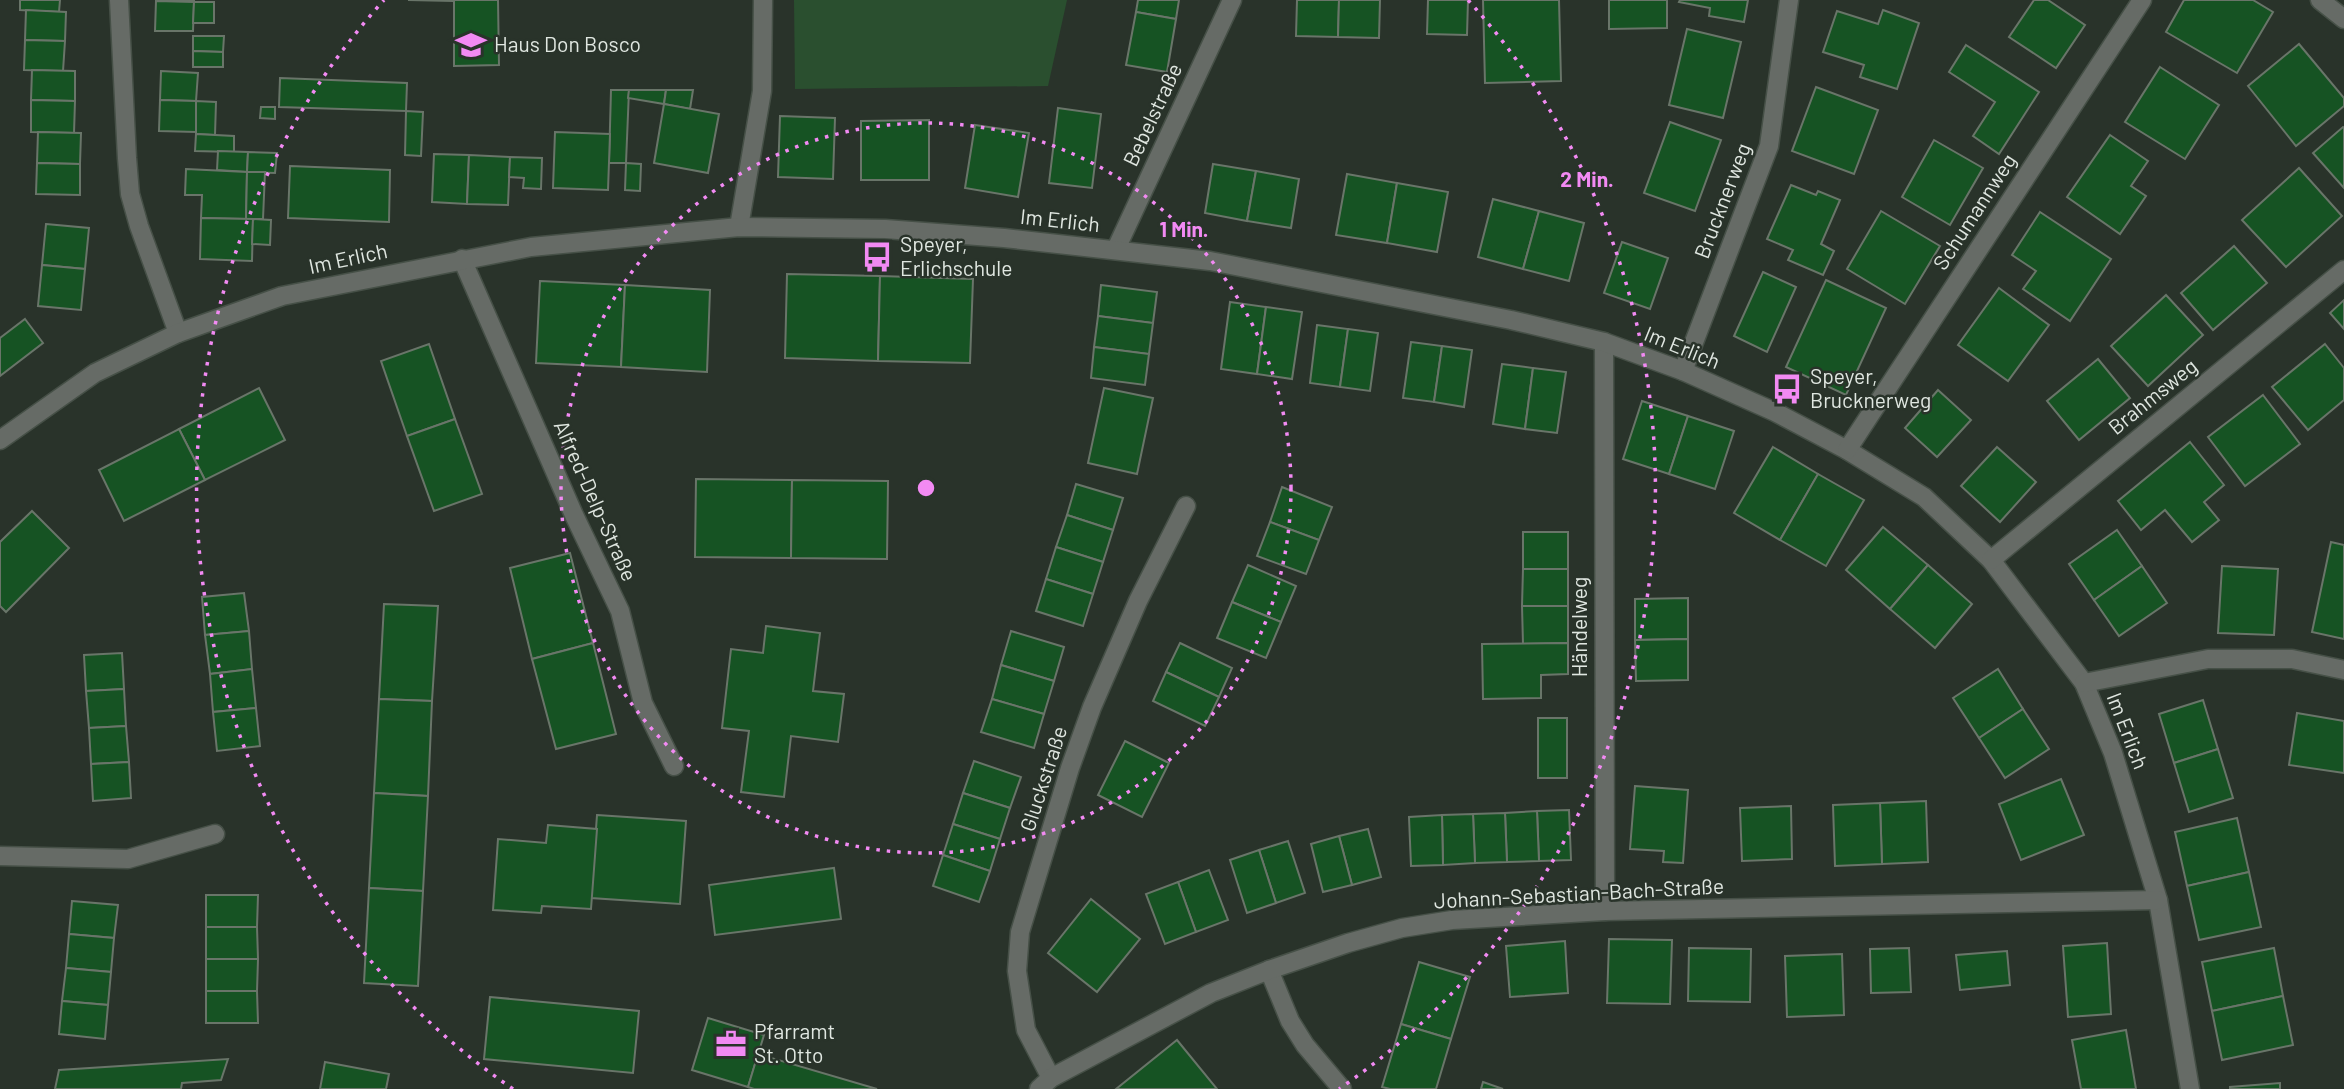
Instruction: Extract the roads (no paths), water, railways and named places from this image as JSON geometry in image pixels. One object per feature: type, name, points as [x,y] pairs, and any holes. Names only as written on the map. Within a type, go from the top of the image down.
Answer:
[{"type":"street","points":[[119,0],[131,194],[139,226],[178,333]]},
{"type":"street","points":[[739,227],[762,91],[763,0]]},
{"type":"street","name":"Bebelstraße","points":[[1116,249],[1232,0]]},
{"type":"street","name":"Brucknerweg","points":[[1683,371],[1769,146],[1789,0]]},
{"type":"street","name":"Schumannweg","points":[[1847,450],[2141,0]]},
{"type":"street","points":[[2320,0],[2344,19]]},
{"type":"street","name":"Im Erlich","points":[[0,440],[95,373],[178,333],[282,296],[530,247],[739,227],[885,229],[1116,249],[1210,261],[1511,320],[1604,342],[1683,371],[1775,412],[1847,450],[1924,497],[1990,560],[2084,683],[2113,753],[2158,900],[2190,1089]]},
{"type":"street","name":"Alfred-Delp-Straße","points":[[462,259],[574,515],[620,611],[643,703],[674,766]]},
{"type":"street","name":"Brahmsweg","points":[[1990,560],[2344,270]]},
{"type":"street","name":"Händelweg","points":[[1604,342],[1605,911]]},
{"type":"street","name":"Gluckstraße","points":[[1045,1083],[1026,1030],[1017,971],[1020,932],[1070,768],[1092,707],[1138,601],[1186,506]]},
{"type":"street","points":[[2084,683],[2208,659],[2292,659],[2344,670]]},
{"type":"street","points":[[0,856],[128,859],[215,834]]},
{"type":"street","name":"Johann-Sebastian-Bach-Straße","points":[[1045,1083],[1211,993],[1348,943],[1402,928],[1452,920],[1605,911],[2158,900]]},
{"type":"street","points":[[1269,970],[1290,1021],[1305,1045],[1342,1089]]},
{"type":"place","name":"Haus Don Bosco","points":[[471,45]]},
{"type":"place","name":"Speyer, Erlichschule","points":[[877,257]]},
{"type":"place","name":"Speyer, Brucknerweg","points":[[1787,389]]},
{"type":"place","name":"Pfarramt St. Otto","points":[[731,1044]]}]
